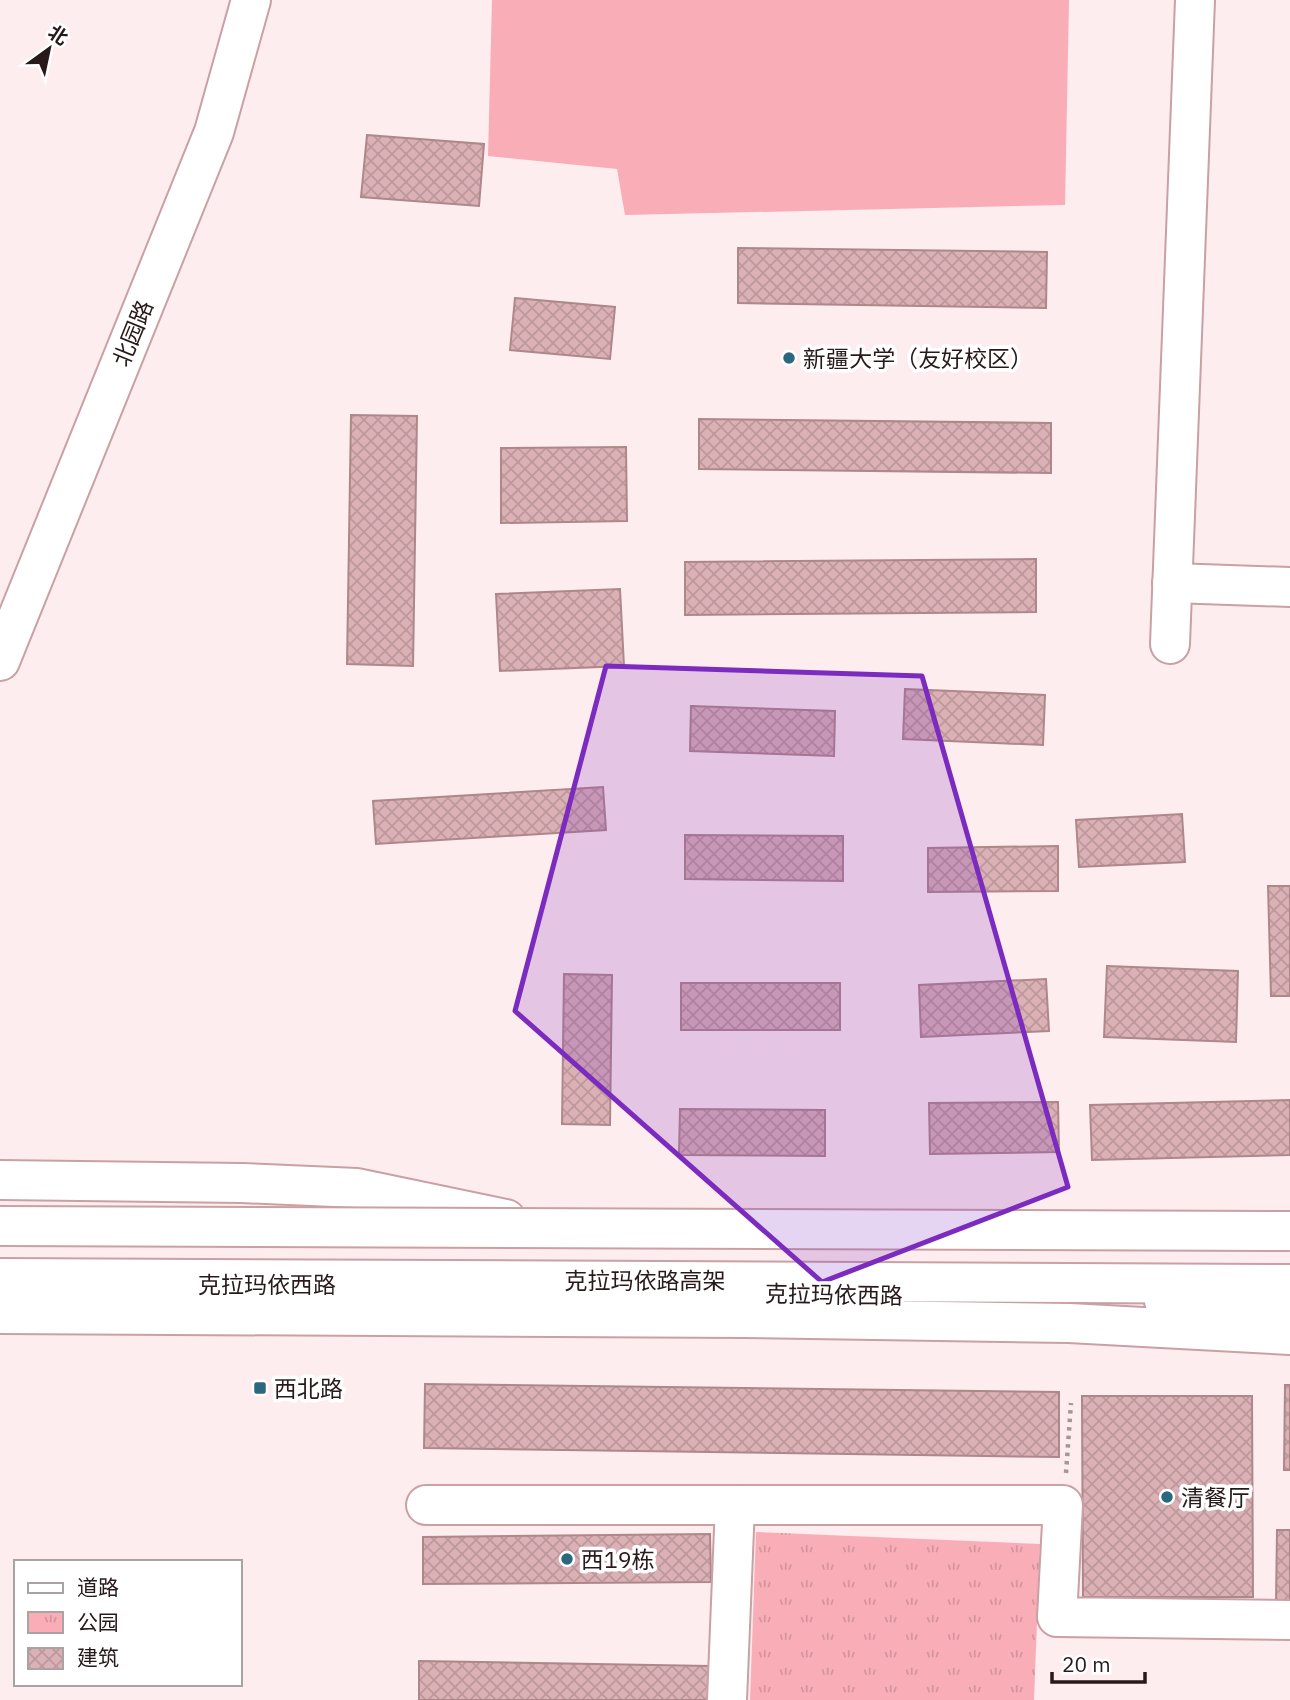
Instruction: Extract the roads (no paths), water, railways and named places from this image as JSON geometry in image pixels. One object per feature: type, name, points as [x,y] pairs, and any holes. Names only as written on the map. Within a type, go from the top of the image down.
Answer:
[{"type":"main road","name":"北园路","points":[[0,661],[214,132],[251,0]]},
{"type":"main road","points":[[1170,644],[1195,0]]},
{"type":"main road","points":[[1172,583],[1290,587]]},
{"type":"main road","points":[[0,1180],[242,1183],[357,1188],[534,1224]]},
{"type":"main road","points":[[0,1226],[534,1224],[1199,1237],[1290,1233]]},
{"type":"main road","points":[[0,1226],[1290,1233]]},
{"type":"main road","name":"克拉玛依路高架","points":[[0,1278],[1290,1284]]},
{"type":"main road","name":"克拉玛依西路","points":[[0,1286],[379,1283],[1290,1305]]},
{"type":"main road","points":[[0,1314],[730,1318],[1069,1323],[1290,1335]]},
{"type":"main road","points":[[426,1505],[1063,1505],[1057,1617],[1290,1620]]},
{"type":"main road","points":[[727,1700],[735,1505]]},
{"type":"place","name":"新疆大学（友好校区）","points":[[789,358]]},
{"type":"place","name":"西北路","points":[[260,1388]]},
{"type":"place","name":"清餐厅","points":[[1167,1497]]},
{"type":"place","name":"西19栋","points":[[567,1559]]}]
